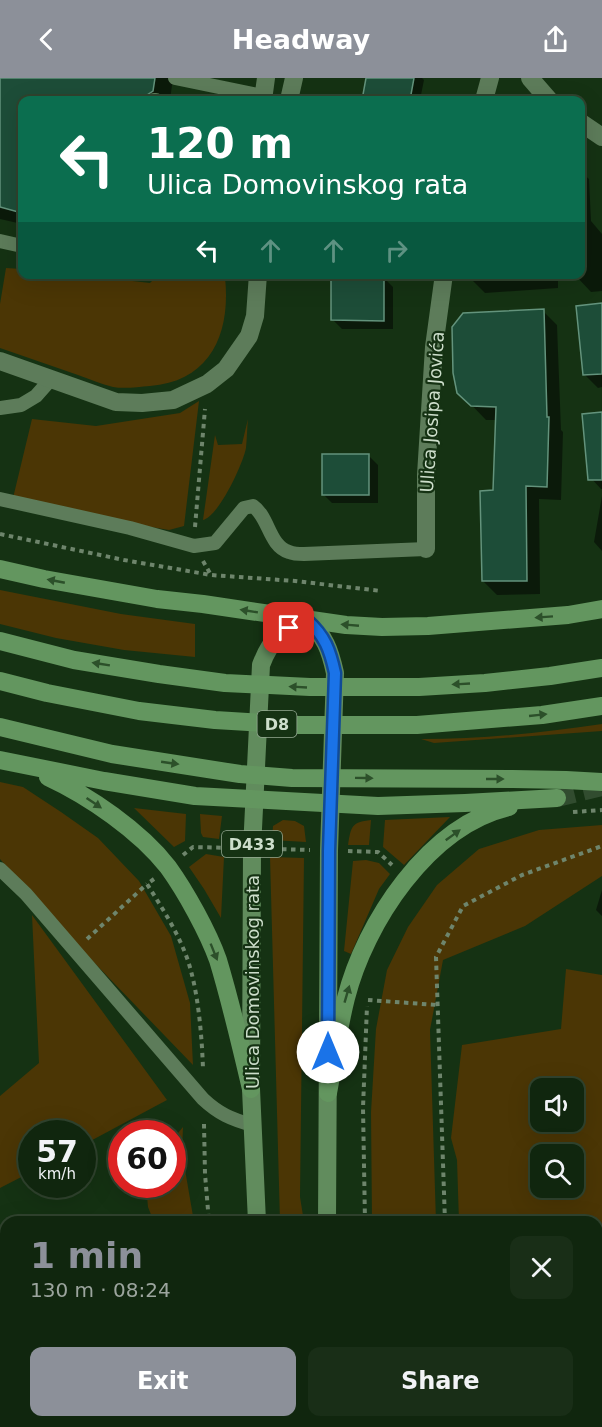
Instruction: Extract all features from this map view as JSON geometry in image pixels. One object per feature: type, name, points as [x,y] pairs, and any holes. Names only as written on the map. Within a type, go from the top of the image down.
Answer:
[{"type":"highway","points":[[0,569],[116,593],[346,625],[417,626],[568,615],[602,609]]},
{"type":"highway","name":"D8","points":[[0,641],[74,660],[159,674],[225,683],[310,687],[419,687],[485,683],[602,668]]},
{"type":"highway","name":"D8","points":[[0,681],[47,693],[139,711],[215,720],[298,725],[417,725],[542,715],[602,706]]},
{"type":"highway","points":[[0,727],[112,754],[240,774],[292,778],[556,779],[602,782]]},
{"type":"highway","points":[[0,760],[195,796],[378,806],[555,803]]},
{"type":"highway","points":[[25,765],[72,788],[108,812],[143,841],[168,867],[204,928],[217,959],[251,1089]]},
{"type":"highway","points":[[328,1093],[346,998],[360,957],[380,918],[406,879],[437,848],[456,832],[477,819],[497,810],[555,803]]},
{"type":"main road","name":"Ulica Domovinskog rata","points":[[257,1216],[251,1089],[252,849],[261,665],[276,638],[289,628],[307,620]]},
{"type":"main road","points":[[307,620],[324,639],[335,673],[329,851],[327,1216]]},
{"type":"street","points":[[290,96],[294,78]]},
{"type":"street","points":[[485,96],[490,78]]},
{"type":"street","points":[[530,78],[546,96]]},
{"type":"street","points":[[585,125],[602,137]]},
{"type":"street","points":[[0,361],[116,402],[142,404],[173,400],[207,384],[226,369],[249,336],[255,316],[258,279]]},
{"type":"street","name":"Ulica Josipa Jovića","points":[[426,549],[426,475],[434,347],[443,279]]},
{"type":"lane","points":[[175,78],[264,91]]},
{"type":"lane","points":[[0,241],[18,245]]},
{"type":"lane","points":[[0,408],[21,405],[36,396],[51,379]]},
{"type":"lane","points":[[0,499],[130,528],[194,546],[215,543],[244,508],[253,506],[259,510],[275,542],[286,552],[304,554],[426,549]]},
{"type":"lane","points":[[0,869],[26,894],[203,1099],[216,1111],[231,1119],[252,1125]]},
{"type":"path","points":[[207,384],[194,546],[211,575]]},
{"type":"path","points":[[0,534],[124,561],[211,575],[295,581],[381,591]]},
{"type":"path","points":[[555,803],[602,810]]},
{"type":"path","points":[[445,1216],[436,957],[463,906],[522,875],[602,846]]},
{"type":"path","points":[[75,950],[147,884],[193,847],[378,852],[406,879]]},
{"type":"path","points":[[147,884],[169,918],[183,949],[191,970],[196,995],[201,1041],[208,1216]]},
{"type":"path","points":[[365,1216],[363,1108],[368,999],[436,1005]]},
{"type":"shaded area","points":[[6,268],[18,269],[18,279],[115,279],[150,283],[154,279],[225,279],[224,317],[213,351],[188,375],[171,382],[150,386],[113,387],[0,348],[0,304]]},
{"type":"shaded area","points":[[199,401],[184,526],[169,530],[98,518],[13,498],[32,419],[96,426],[180,413]]},
{"type":"shaded area","points":[[248,419],[246,448],[235,477],[223,500],[203,520],[215,435],[218,445],[242,444]]},
{"type":"shaded area","points":[[0,590],[121,614],[195,624],[195,657],[124,650],[56,638],[0,624]]},
{"type":"shaded area","points":[[602,724],[602,731],[434,743],[421,739],[512,735]]},
{"type":"shaded area","points":[[0,782],[23,787],[98,838],[139,881],[171,936],[190,1003],[193,1065],[83,951],[0,859]]},
{"type":"shaded area","points":[[134,808],[186,814],[185,841],[174,847]]},
{"type":"shaded area","points":[[200,814],[222,816],[219,839],[203,837]]},
{"type":"shaded area","points":[[450,817],[404,865],[383,847],[385,820]]},
{"type":"shaded area","points":[[283,820],[295,821],[304,826],[306,842],[272,840],[273,826]]},
{"type":"shaded area","points":[[371,820],[369,845],[348,845],[353,826],[359,822]]},
{"type":"shaded area","points":[[602,825],[602,876],[525,926],[443,960],[430,1030],[436,1216],[372,1216],[371,1112],[376,1029],[387,970],[408,927],[437,885],[479,849],[539,830]]},
{"type":"shaded area","points":[[206,854],[224,857],[221,918],[189,867]]},
{"type":"shaded area","points":[[270,857],[304,858],[300,1197],[303,1216],[280,1216]]},
{"type":"shaded area","points":[[366,860],[379,863],[390,874],[379,889],[351,954],[344,951],[353,861]]},
{"type":"shaded area","points":[[32,915],[167,1100],[130,1120],[108,1120],[108,1132],[96,1138],[96,1120],[18,1120],[18,1179],[0,1188],[0,1096],[39,1063]]},
{"type":"shaded area","points":[[566,969],[602,975],[602,1216],[459,1216],[457,1160],[451,1138],[462,1045],[561,1029]]},
{"type":"shaded area","points":[[186,1175],[193,1216],[152,1216],[147,1198],[186,1198]]},
{"type":"building","points":[[0,78],[155,78],[153,91],[147,96],[18,96],[18,212],[0,207]]},
{"type":"building","points":[[366,78],[414,78],[411,96],[363,96]]},
{"type":"building","points":[[331,279],[384,279],[384,321],[331,320]]},
{"type":"building","points":[[602,303],[602,374],[583,375],[576,306]]},
{"type":"building","points":[[544,309],[547,417],[549,417],[547,487],[526,486],[527,581],[482,581],[480,491],[493,490],[496,407],[471,406],[457,393],[453,373],[452,327],[463,313]]},
{"type":"building","points":[[602,412],[602,480],[588,480],[582,414]]},
{"type":"building","points":[[322,454],[369,454],[369,495],[322,495]]},
{"type":"tunnel","points":[[557,798],[602,787]]},
{"type":"route","points":[[289,628],[307,620],[316,628],[331,655],[335,673],[329,851],[328,1052]]}]
